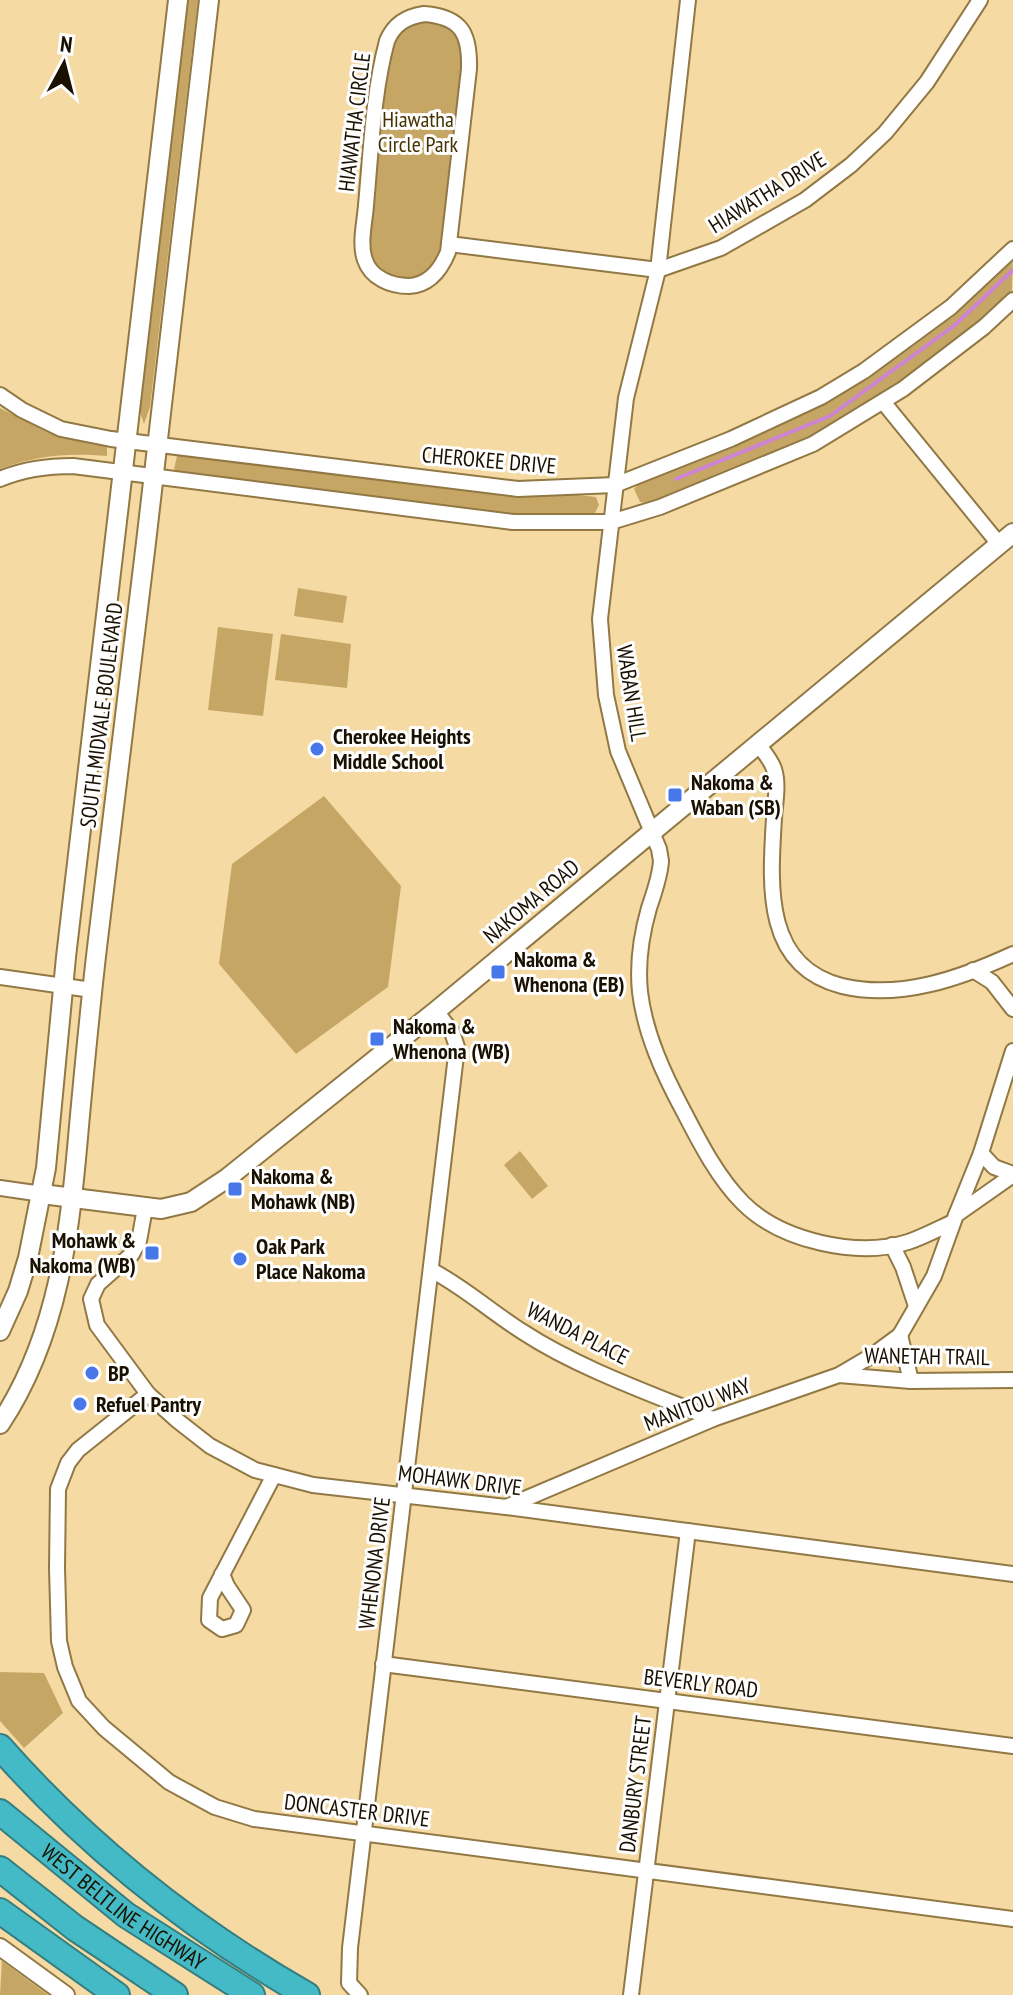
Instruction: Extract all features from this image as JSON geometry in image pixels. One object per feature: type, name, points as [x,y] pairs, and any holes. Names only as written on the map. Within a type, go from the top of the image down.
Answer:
[{"type":"highway","points":[[0,1747],[69,1818],[162,1900],[211,1937],[307,1995]]},
{"type":"highway","name":"WEST BELTLINE HIGHWAY","points":[[0,1812],[126,1915],[252,1995]]},
{"type":"highway","name":"WEST BELTLINE HIGHWAY","points":[[0,1869],[75,1928],[175,1995]]},
{"type":"highway","points":[[0,1911],[117,1995]]},
{"type":"main road","name":"SOUTH MIDVALE BOULEVARD","points":[[0,1331],[18,1291],[42,1194],[63,986],[178,0]]},
{"type":"main road","name":"SOUTH MIDVALE BOULEVARD","points":[[0,1424],[22,1388],[44,1338],[62,1269],[209,0]]},
{"type":"main road","name":"NAKOMA ROAD","points":[[42,1194],[145,1208],[177,1207],[191,1202],[226,1179],[436,1011],[1006,538]]},
{"type":"street","name":"WABAN HILL","points":[[688,0],[658,270],[626,398],[600,619],[606,695],[618,751],[659,849],[660,871],[639,951],[641,996],[662,1066],[701,1146],[741,1201],[756,1215],[776,1227],[822,1243],[854,1246],[908,1242],[954,1219]]},
{"type":"street","name":"HIAWATHA DRIVE","points":[[449,244],[658,270],[721,248],[805,200],[851,165],[885,133],[927,82],[980,0]]},
{"type":"street","name":"HIAWATHA CIRCLE","points":[[424,14],[443,17],[458,25],[469,47],[449,244],[440,268],[419,284],[386,282],[370,270],[364,259],[366,207],[384,53],[391,32],[397,25],[404,19],[424,14]]},
{"type":"street","name":"CHEROKEE DRIVE","points":[[0,395],[61,429],[127,441],[518,489],[615,485],[731,439],[821,397],[864,371],[951,307],[1013,249]]},
{"type":"street","points":[[0,479],[19,471],[52,466],[123,472],[513,522],[611,522],[672,503],[813,444],[884,403],[948,356],[1013,300]]},
{"type":"street","points":[[884,403],[1006,538]]},
{"type":"street","points":[[758,744],[775,770],[775,909],[780,933],[800,966],[826,981],[878,991],[911,989],[1013,954]]},
{"type":"street","points":[[973,970],[992,982],[1013,1009]]},
{"type":"street","points":[[0,977],[92,990]]},
{"type":"street","name":"WHENONA DRIVE","points":[[360,1995],[349,1983],[350,1948],[457,1047],[452,1032],[436,1011]]},
{"type":"street","points":[[954,1219],[981,1153],[1013,1051]]},
{"type":"street","points":[[981,1153],[994,1167],[1013,1174]]},
{"type":"street","points":[[954,1219],[1013,1174]]},
{"type":"street","points":[[0,1188],[42,1194]]},
{"type":"street","name":"MOHAWK DRIVE","points":[[145,1208],[139,1241],[132,1254],[98,1284],[91,1299],[97,1325],[148,1394],[210,1446],[255,1470],[313,1485],[404,1494],[1013,1574]]},
{"type":"street","name":"MANITOU WAY","points":[[506,1507],[713,1419],[839,1375],[900,1335],[934,1276],[954,1219]]},
{"type":"street","points":[[892,1245],[916,1306]]},
{"type":"street","name":"WANDA PLACE","points":[[431,1270],[456,1283],[523,1332],[567,1356],[713,1419]]},
{"type":"street","points":[[900,1335],[911,1381]]},
{"type":"street","name":"WANETAH TRAIL","points":[[839,1375],[911,1381],[1013,1380]]},
{"type":"street","name":"DONCASTER DRIVE","points":[[148,1394],[78,1450],[68,1463],[58,1489],[59,1641],[65,1667],[79,1701],[104,1728],[169,1782],[215,1807],[254,1819],[1013,1919]]},
{"type":"street","points":[[222,1574],[274,1475]]},
{"type":"street","name":"DANBURY STREET","points":[[631,1995],[688,1531]]},
{"type":"street","name":"BEVERLY ROAD","points":[[383,1664],[1013,1746]]},
{"type":"street","points":[[0,1947],[66,1995]]},
{"type":"green space","points":[[185,0],[198,0],[150,407],[144,424],[138,406]]},
{"type":"green space","name":"Hiawatha Circle Park","points":[[424,21],[444,25],[456,34],[462,49],[463,69],[442,250],[436,261],[418,276],[397,279],[387,276],[370,257],[373,193],[390,54],[401,32]]},
{"type":"green space","points":[[1013,252],[1012,290],[942,352],[892,390],[839,423],[791,446],[653,504],[640,502],[634,489],[640,482],[795,415]]},
{"type":"green space","points":[[0,408],[47,432],[107,446],[107,456],[53,456],[0,469]]},
{"type":"green space","points":[[178,452],[596,497],[599,505],[593,517],[585,519],[506,515],[180,472],[174,469]]},
{"type":"green space","points":[[298,588],[347,596],[343,623],[294,616]]},
{"type":"green space","points":[[218,627],[273,634],[263,716],[208,710]]},
{"type":"green space","points":[[281,634],[351,644],[347,688],[275,680]]},
{"type":"green space","points":[[324,796],[401,886],[388,987],[296,1054],[219,964],[232,864]]},
{"type":"green space","points":[[520,1151],[548,1186],[532,1199],[504,1165]]},
{"type":"green space","points":[[0,1672],[44,1673],[63,1713],[24,1748],[0,1721]]},
{"type":"green space","points":[[2,1961],[48,1995],[0,1995]]},
{"type":"waterway","points":[[676,479],[830,416],[955,325],[1013,270]]},
{"type":"place","name":"Cherokee Heights Middle School","points":[[317,749]]},
{"type":"place","name":"Nakoma & Waban (SB)","points":[[675,795]]},
{"type":"place","name":"Nakoma & Whenona (EB)","points":[[498,972]]},
{"type":"place","name":"Nakoma & Whenona (WB)","points":[[377,1039]]},
{"type":"place","name":"Nakoma & Mohawk (NB)","points":[[235,1189]]},
{"type":"place","name":"Mohawk & Nakoma (WB)","points":[[152,1253]]},
{"type":"place","name":"Oak Park Place Nakoma","points":[[240,1259]]},
{"type":"place","name":"BP","points":[[92,1373]]},
{"type":"place","name":"Refuel Pantry","points":[[80,1404]]}]
